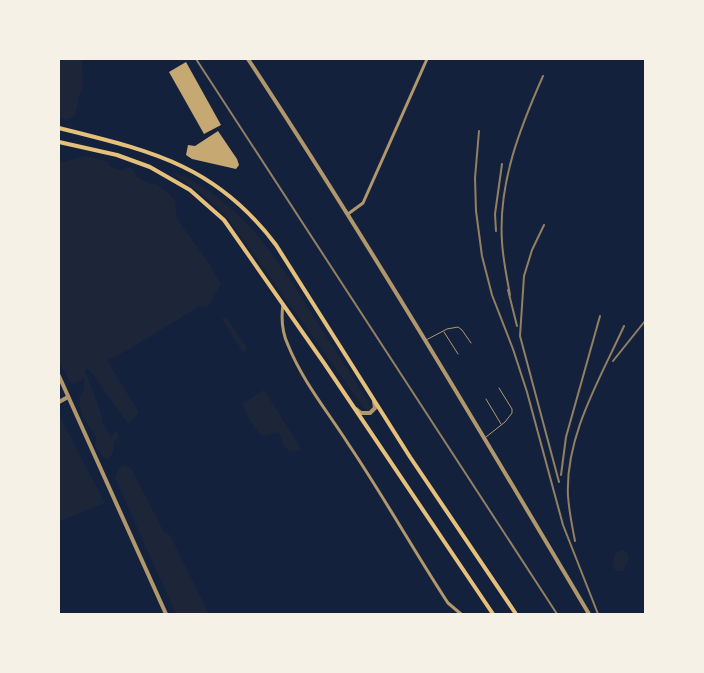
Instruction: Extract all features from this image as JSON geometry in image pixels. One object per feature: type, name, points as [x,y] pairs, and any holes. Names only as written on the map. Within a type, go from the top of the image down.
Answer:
[{"type":"main road","points":[[59,128],[120,143],[164,158],[196,173],[220,188],[263,229],[276,245],[374,401],[516,614]]},
{"type":"main road","points":[[59,142],[116,156],[163,173],[199,196],[224,220],[493,614]]},
{"type":"street","points":[[248,59],[348,214],[589,614]]},
{"type":"street","points":[[348,214],[363,203],[427,59]]},
{"type":"street","points":[[283,304],[282,322],[287,345],[318,402],[349,445],[447,600],[461,614]]},
{"type":"street","points":[[59,376],[166,614]]},
{"type":"street","points":[[59,402],[68,397]]},
{"type":"street","points":[[354,408],[361,413],[370,414],[375,408],[374,401]]},
{"type":"lane","points":[[424,341],[443,331],[458,327],[471,343]]},
{"type":"lane","points":[[443,331],[458,354]]},
{"type":"lane","points":[[484,438],[502,425],[512,413],[512,409],[499,388]]},
{"type":"lane","points":[[486,399],[502,425]]},
{"type":"shaded area","points":[[59,59],[82,59],[83,88],[78,97],[75,116],[66,120],[59,117]]},
{"type":"shaded area","points":[[86,156],[108,162],[110,167],[122,171],[127,167],[131,168],[135,171],[137,177],[151,184],[156,184],[170,194],[175,200],[177,219],[208,262],[221,284],[208,307],[200,306],[126,351],[107,360],[139,413],[128,424],[89,369],[85,370],[103,419],[101,420],[111,437],[116,430],[119,436],[118,440],[114,442],[113,452],[109,459],[103,457],[95,447],[96,436],[84,418],[81,409],[79,397],[84,390],[85,378],[74,384],[71,383],[59,362],[59,160],[63,162]]},
{"type":"shaded area","points":[[176,173],[220,199],[239,215],[256,234],[286,274],[372,408],[371,410],[366,411],[227,217],[203,195],[175,175]]},
{"type":"shaded area","points":[[226,317],[247,348],[245,351],[144,414],[243,352],[222,319]]},
{"type":"shaded area","points":[[264,390],[301,450],[290,452],[283,445],[279,432],[262,436],[250,421],[243,403]]},
{"type":"shaded area","points":[[59,415],[105,503],[60,521],[59,520]]},
{"type":"shaded area","points":[[124,465],[131,468],[165,534],[170,535],[209,614],[176,614],[115,478],[119,468]]},
{"type":"shaded area","points":[[622,550],[627,553],[629,559],[623,571],[616,571],[613,567],[614,559],[616,554]]},
{"type":"building","points":[[186,62],[221,125],[204,134],[169,72]]},
{"type":"building","points":[[218,131],[237,159],[239,165],[236,169],[192,159],[186,155],[188,145],[195,146]]},
{"type":"railway","points":[[196,59],[557,614]]},
{"type":"railway","points":[[510,295],[502,242],[503,198],[512,156],[543,76]]},
{"type":"railway","points":[[479,131],[475,178],[476,211],[482,256],[492,295],[527,392],[563,525],[598,614]]},
{"type":"railway","points":[[496,231],[495,214],[502,164]]},
{"type":"railway","points":[[544,225],[532,250],[524,276],[520,336],[559,482]]},
{"type":"railway","points":[[508,290],[517,326]]},
{"type":"railway","points":[[561,475],[566,437],[600,316]]},
{"type":"railway","points":[[613,361],[645,321]]},
{"type":"railway","points":[[575,541],[568,496],[572,452],[586,408],[624,326]]}]
